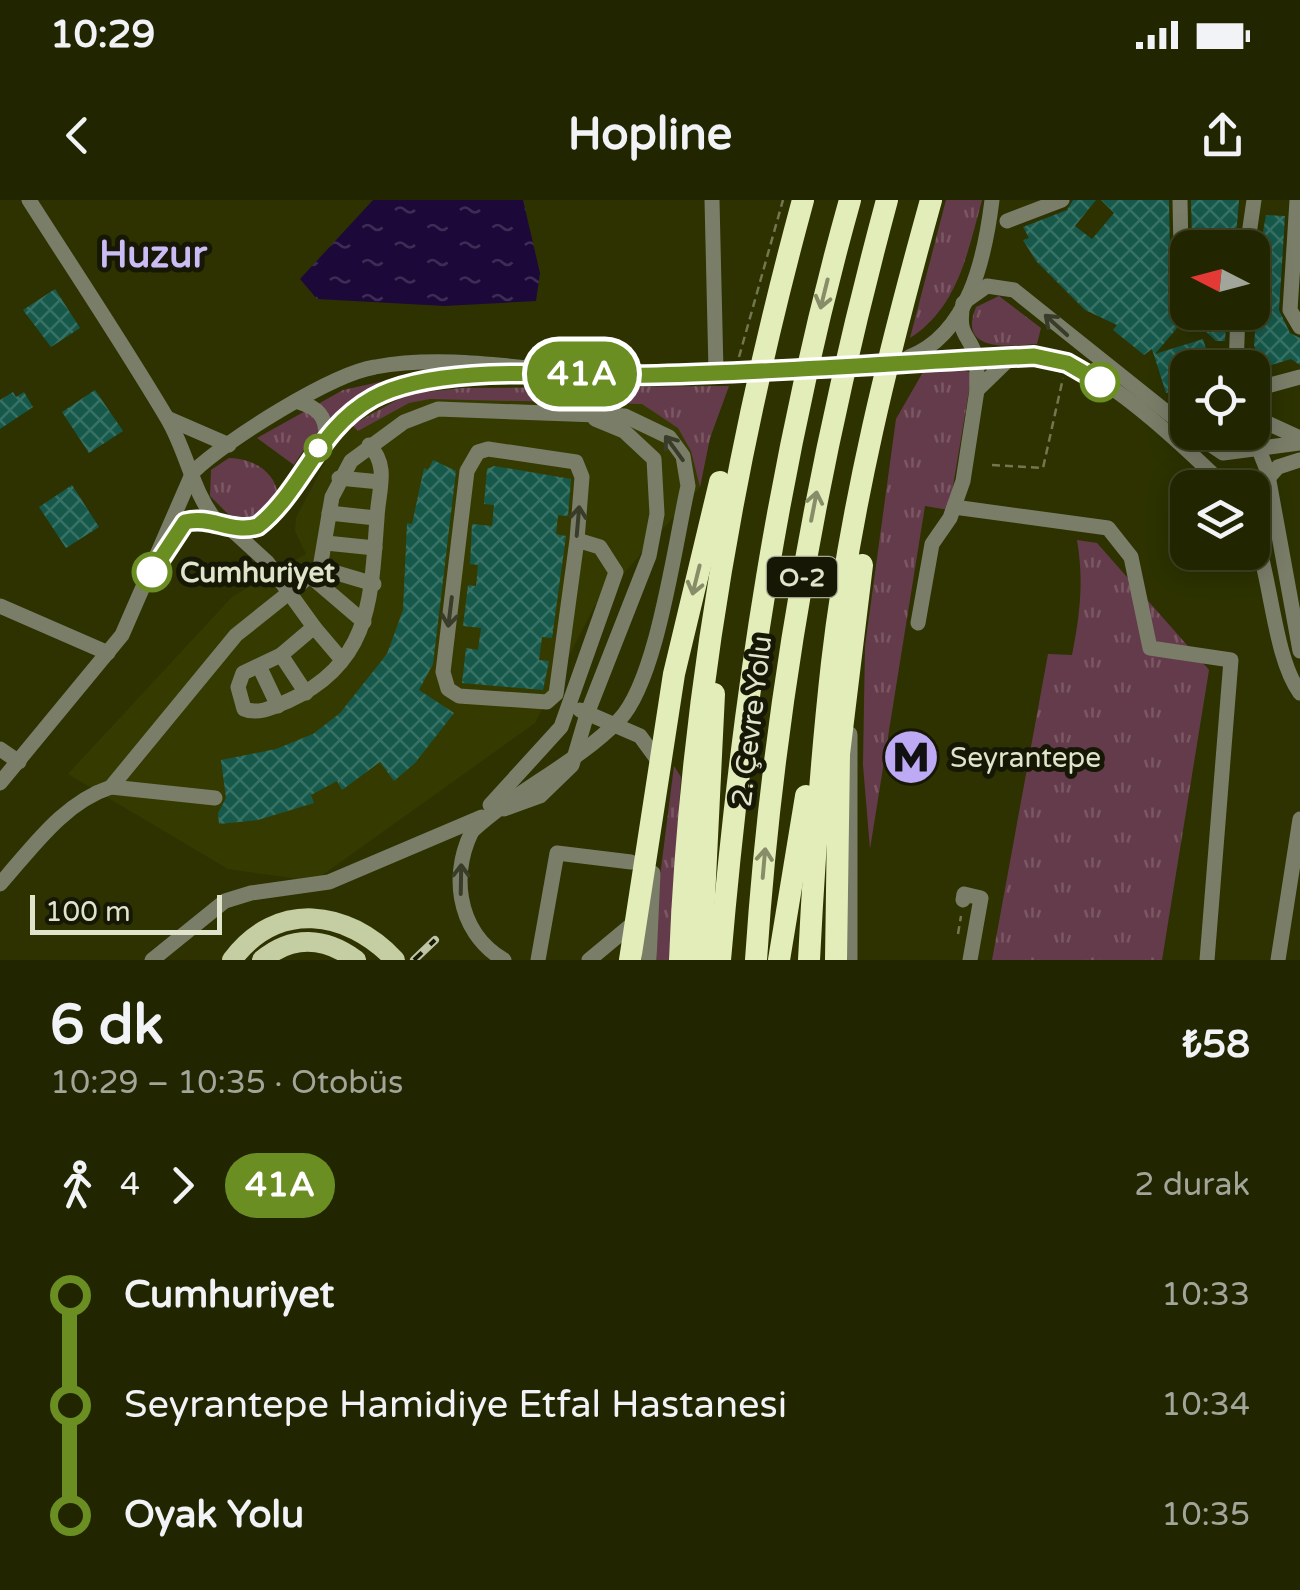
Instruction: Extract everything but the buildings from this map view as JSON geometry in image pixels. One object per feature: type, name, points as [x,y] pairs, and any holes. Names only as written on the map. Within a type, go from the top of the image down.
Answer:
[{"type":"highway","points":[[680,960],[694,738],[728,516],[803,200]]},
{"type":"highway","name":"2. Çevre Yolu","points":[[720,960],[745,708],[771,539],[795,416],[850,200]]},
{"type":"highway","name":"2. Çevre Yolu","points":[[756,960],[775,760],[810,527],[856,315],[887,200]]},
{"type":"highway","points":[[808,960],[832,664],[863,473],[931,200]]},
{"type":"highway","points":[[630,960],[674,674],[742,395],[773,319]]},
{"type":"highway","points":[[701,960],[718,651],[741,462]]},
{"type":"highway","points":[[836,960],[838,793],[864,551],[863,473]]},
{"type":"highway","points":[[779,960],[822,702],[832,664]]},
{"type":"main road","points":[[232,960],[263,928],[296,917],[352,926],[396,960]]},
{"type":"main road","points":[[262,960],[283,946],[305,941],[325,942],[356,960]]},
{"type":"street","points":[[29,200],[168,419],[193,472],[201,500],[226,528],[267,562],[286,592],[342,660]]},
{"type":"street","points":[[712,200],[716,371]]},
{"type":"street","points":[[901,360],[936,344],[949,332],[978,269],[992,200]]},
{"type":"street","points":[[1007,222],[1062,200]]},
{"type":"street","points":[[1180,200],[1181,230]]},
{"type":"street","points":[[1250,230],[1254,200]]},
{"type":"street","points":[[1296,200],[1290,310],[1300,327]]},
{"type":"street","points":[[963,303],[987,286],[1014,290],[1170,415]]},
{"type":"street","points":[[918,623],[932,544],[954,508],[977,390],[976,358],[962,336],[963,303]]},
{"type":"street","points":[[158,557],[185,522],[197,519],[226,528],[265,521],[326,436],[353,410],[405,385],[440,376],[716,371],[1034,356],[1067,363],[1100,382],[1205,470]]},
{"type":"street","points":[[977,390],[1011,357]]},
{"type":"street","points":[[0,783],[108,653],[140,601],[193,472],[229,445],[299,402],[371,367],[504,365],[551,374]]},
{"type":"street","points":[[1270,385],[1300,377]]},
{"type":"street","points":[[299,402],[320,413],[326,421],[326,436]]},
{"type":"street","points":[[111,787],[236,635],[315,572],[326,543],[339,478],[369,446],[404,422],[438,410],[624,416],[669,437],[683,456],[688,486],[644,677],[618,721],[471,832]]},
{"type":"street","points":[[152,960],[225,901],[251,893],[329,882],[540,796],[572,765],[587,714],[650,556],[657,514],[654,459],[624,432],[592,417]]},
{"type":"street","points":[[168,419],[229,445]]},
{"type":"street","points":[[1270,425],[1300,440]]},
{"type":"street","points":[[1270,440],[1300,440]]},
{"type":"street","points":[[314,626],[281,655],[239,679],[244,709],[248,712],[278,706],[306,693],[342,660],[364,622],[374,584],[381,457],[369,446]]},
{"type":"street","points":[[547,702],[556,694],[563,658],[582,477],[576,462],[488,449],[478,452],[467,471],[443,672],[448,689],[460,696],[547,702],[640,736],[662,766],[649,960]]},
{"type":"street","points":[[1270,477],[1278,467],[1300,460]]},
{"type":"street","points":[[339,478],[380,482]]},
{"type":"street","points":[[1270,490],[1300,652]]},
{"type":"street","points":[[954,508],[1108,528],[1130,556],[1150,648],[1232,660],[1207,960]]},
{"type":"street","points":[[329,513],[376,518]]},
{"type":"street","points":[[504,960],[478,937],[464,913],[459,876],[471,832],[561,726],[586,661],[616,572],[600,547],[576,540]]},
{"type":"street","points":[[326,543],[375,548]]},
{"type":"street","points":[[1266,570],[1286,675],[1300,692],[1300,707]]},
{"type":"street","points":[[315,572],[374,584]]},
{"type":"street","points":[[315,572],[364,622]]},
{"type":"street","points":[[0,606],[108,653]]},
{"type":"street","points":[[281,655],[306,693]]},
{"type":"street","points":[[258,666],[278,706]]},
{"type":"street","points":[[846,693],[851,754],[850,960]]},
{"type":"street","points":[[0,749],[19,762]]},
{"type":"street","points":[[0,884],[62,814],[90,794],[111,787],[215,798]]},
{"type":"street","points":[[1278,960],[1295,908],[1300,818]]},
{"type":"street","points":[[538,960],[557,853],[631,862]]},
{"type":"street","points":[[964,900],[964,894],[980,898],[970,960]]},
{"type":"street","points":[[589,960],[636,921]]},
{"type":"path","points":[[736,370],[783,200]]},
{"type":"path","points":[[992,465],[1044,468],[1067,363]]},
{"type":"path","points":[[958,934],[964,900]]},
{"type":"shaded area","points":[[729,386],[710,438],[700,487],[594,607],[535,723],[314,881],[228,869],[68,774],[232,597],[306,554],[295,531],[296,518],[335,443],[368,414],[408,394],[462,388]]},
{"type":"green space","points":[[946,200],[982,200],[966,258],[950,295],[940,311],[910,338]]},
{"type":"green space","points":[[999,296],[1041,328],[1037,344],[989,344],[974,332],[976,307]]},
{"type":"green space","points":[[952,367],[972,373],[949,510],[925,506],[870,849],[863,765],[865,646],[896,419],[923,372]]},
{"type":"green space","points":[[402,377],[340,412],[316,435],[294,465],[257,438],[343,390]]},
{"type":"green space","points":[[729,386],[710,438],[700,487],[691,451],[678,428],[642,404],[430,399],[409,403],[358,431],[352,425],[408,394],[462,388]]},
{"type":"green space","points":[[229,458],[246,460],[261,468],[276,487],[278,495],[260,524],[236,522],[210,496],[211,470]]},
{"type":"green space","points":[[1077,540],[1097,543],[1209,670],[1162,960],[992,960],[1048,654],[1072,655],[1080,598]]},
{"type":"green space","points":[[674,766],[681,777],[669,960],[657,960],[655,916]]},
{"type":"water","points":[[373,200],[523,200],[540,273],[536,301],[445,306],[317,299],[300,279]]},
{"type":"railway","points":[[414,960],[435,940]]},
{"type":"bus line","name":"41A","points":[[152,572],[179,526],[197,519],[232,530],[258,526],[270,516],[326,436],[353,410],[386,391],[440,376],[660,375],[1034,356],[1067,363],[1100,382]]},
{"type":"place","name":"Cumhuriyet","points":[[152,572]]},
{"type":"place","name":"Seyrantepe","points":[[911,757]]},
{"type":"district","name":"Huzur","points":[[153,254]]}]
